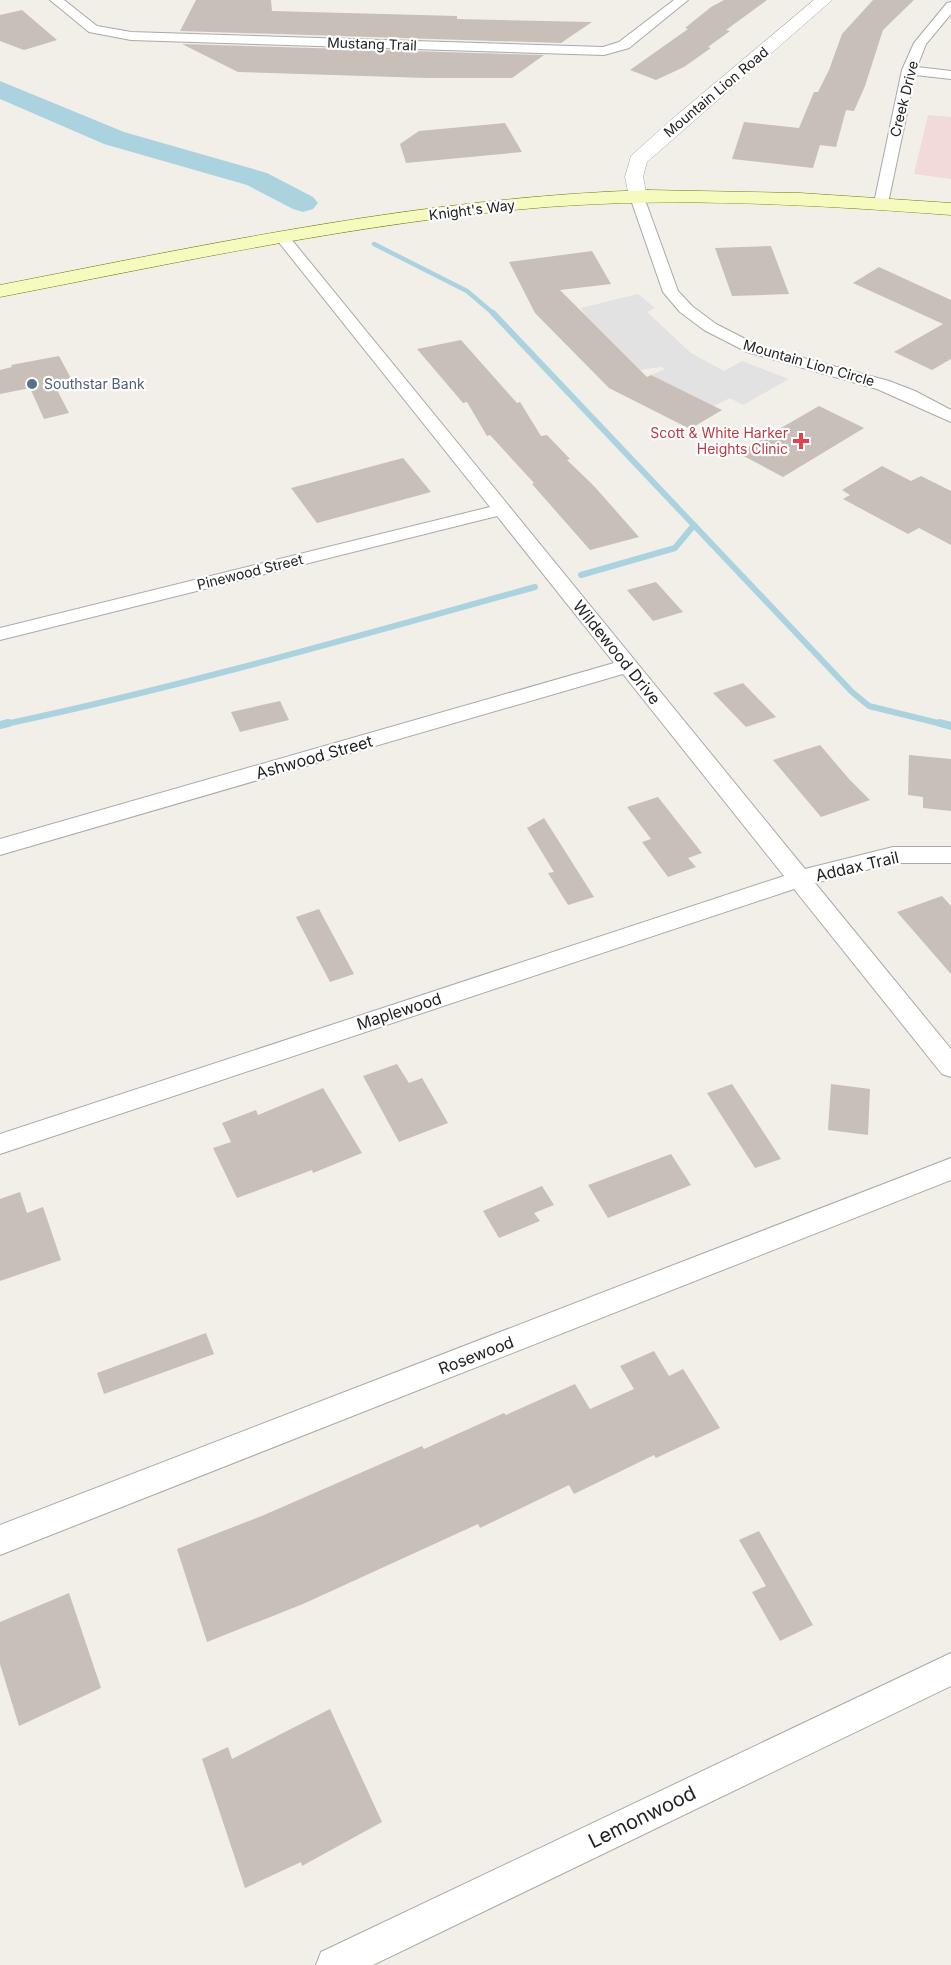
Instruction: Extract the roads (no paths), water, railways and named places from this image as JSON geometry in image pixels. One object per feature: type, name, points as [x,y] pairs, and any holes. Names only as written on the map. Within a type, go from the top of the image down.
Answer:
[{"type":"main road","name":"Knight's Way","points":[[0,291],[370,222],[546,201],[637,197],[752,197],[951,209]]},
{"type":"street","name":"Mustang Trail","points":[[62,1],[93,29],[131,36],[603,51],[624,45],[682,0]]},
{"type":"street","name":"Mountain Lion Road","points":[[637,197],[634,177],[638,160],[677,124],[824,0]]},
{"type":"street","name":"Creek Drive","points":[[881,203],[909,70],[920,43],[951,6]]},
{"type":"street","points":[[909,70],[951,75]]},
{"type":"street","name":"Mountain Lion Circle","points":[[637,197],[671,292],[686,309],[710,327],[753,349],[883,385],[909,395],[951,417]]},
{"type":"street","name":"Wildewood Drive","points":[[282,237],[951,1067]]},
{"type":"street","name":"Pinewood Street","points":[[0,634],[501,510]]},
{"type":"street","name":"Ashwood Street","points":[[0,848],[628,666]]},
{"type":"street","name":"Addax Trail","points":[[799,879],[893,855],[951,855]]},
{"type":"street","name":"Maplewood","points":[[0,1144],[799,879]]},
{"type":"street","name":"Rosewood","points":[[0,1540],[951,1169]]},
{"type":"street","name":"Lemonwood","points":[[334,1965],[951,1669]]},
{"type":"waterway","points":[[0,89],[114,138],[257,179],[303,203]]},
{"type":"waterway","points":[[374,244],[467,291],[494,314]]},
{"type":"waterway","points":[[494,314],[694,525]]},
{"type":"waterway","points":[[581,575],[675,548],[694,525]]},
{"type":"waterway","points":[[694,525],[852,692],[869,706],[946,725]]},
{"type":"waterway","points":[[1,725],[202,678],[535,587]]},
{"type":"waterway","points":[[0,725],[8,723]]},
{"type":"waterway","points":[[940,723],[951,726]]},
{"type":"place","name":"Southstar Bank","points":[[32,384]]},
{"type":"place","name":"Scott & White Harker Heights Clinic","points":[[801,441]]}]
